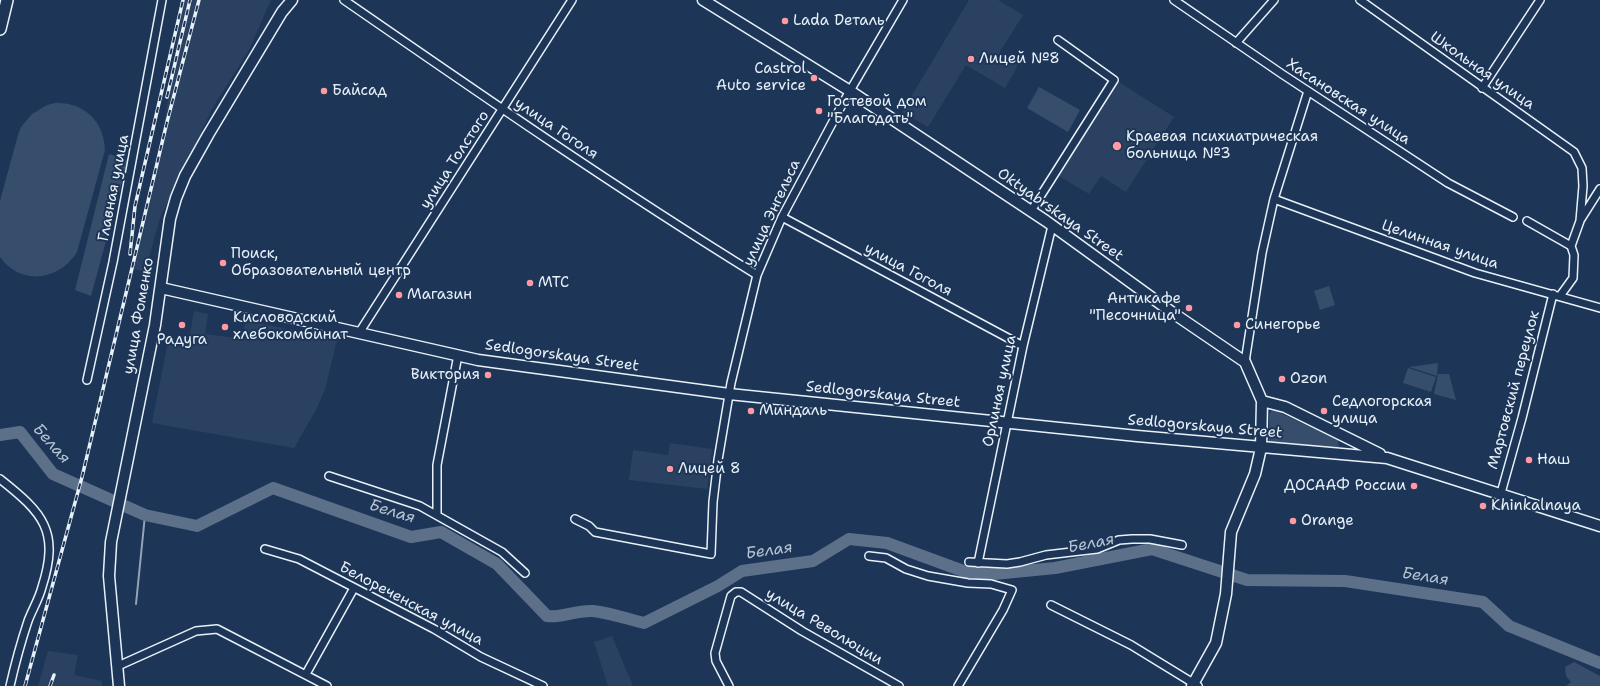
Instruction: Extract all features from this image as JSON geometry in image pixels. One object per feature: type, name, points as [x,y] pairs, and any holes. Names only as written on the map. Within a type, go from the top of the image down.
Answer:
[{"type":"main road","points":[[0,29],[8,0]]},
{"type":"street","name":"Главная улица","points":[[87,380],[114,255],[162,0]]},
{"type":"street","name":"улица Фоменко","points":[[119,686],[109,576],[111,542],[116,510],[155,325],[170,219],[176,198],[185,176],[282,12],[292,0]]},
{"type":"street","name":"улица Гоголя","points":[[344,0],[503,110],[673,224],[757,275]]},
{"type":"street","name":"улица Толстого","points":[[358,333],[503,110],[572,0]]},
{"type":"street","name":"Oktyabrskaya Street","points":[[703,0],[850,91],[1031,211],[1245,362]]},
{"type":"street","name":"улица Энгельса","points":[[575,519],[589,526],[595,532],[711,554],[713,495],[729,394],[757,275],[782,217],[850,91],[903,0]]},
{"type":"street","name":"Хасановская улица","points":[[1174,0],[1236,43],[1448,183],[1513,217]]},
{"type":"street","points":[[1236,43],[1274,0]]},
{"type":"street","name":"Школьная улица","points":[[1360,0],[1574,152],[1582,168]]},
{"type":"street","points":[[1482,88],[1540,0]]},
{"type":"street","points":[[1031,211],[1114,80],[1058,40]]},
{"type":"street","points":[[1051,605],[1131,645],[1194,685],[1216,643],[1226,594],[1232,532],[1255,474],[1261,448],[1262,401],[1245,362],[1262,253],[1274,199],[1308,91]]},
{"type":"street","name":"Мартовский переулок","points":[[1580,221],[1583,186],[1582,168]]},
{"type":"street","name":"Мартовский переулок","points":[[1500,493],[1556,295],[1573,278],[1574,255],[1571,246],[1580,221],[1600,189]]},
{"type":"street","name":"Целинная улица","points":[[1274,199],[1475,273],[1600,308]]},
{"type":"street","name":"улица Гоголя","points":[[782,217],[1023,346]]},
{"type":"street","points":[[1527,222],[1571,246]]},
{"type":"street","name":"Орлиная улица","points":[[978,563],[1006,423],[1052,226]]},
{"type":"street","name":"Sedlogorskaya Street","points":[[161,288],[478,360],[729,394],[1261,448],[1388,458],[1600,526]]},
{"type":"street","points":[[437,515],[437,465],[458,355]]},
{"type":"street","points":[[1262,401],[1285,407],[1355,443],[1388,458]]},
{"type":"street","points":[[329,476],[420,506],[502,552],[525,573]]},
{"type":"street","points":[[0,479],[30,505],[43,522],[50,542],[50,561],[42,589],[28,621],[10,686]]},
{"type":"street","points":[[969,562],[1020,562],[1046,555],[1097,549],[1119,540],[1150,539],[1182,545]]},
{"type":"street","name":"Белореченская улица","points":[[265,549],[299,559],[434,629],[481,657],[542,686]]},
{"type":"street","points":[[869,556],[886,558],[906,569],[928,576],[968,583],[1004,586],[1012,590],[1003,610],[958,686]]},
{"type":"street","points":[[306,674],[354,588]]},
{"type":"street","name":"улица Революции","points":[[729,686],[716,662],[715,654],[732,596],[736,592],[741,592],[802,631],[899,686]]},
{"type":"street","points":[[118,666],[196,631],[217,630],[328,686]]},
{"type":"shaded area","points":[[183,0],[271,0],[249,50],[212,109],[160,218],[145,272],[134,269],[157,173]]},
{"type":"shaded area","name":"Лицей №8","points":[[969,0],[998,0],[1023,15],[999,53],[1018,65],[1005,88],[966,65],[928,127],[902,112]]},
{"type":"shaded area","name":"Краевая психиатрическая больница №3","points":[[1119,82],[1174,117],[1126,192],[1101,176],[1089,194],[1059,176]]},
{"type":"shaded area","points":[[1039,87],[1080,110],[1068,132],[1027,108]]},
{"type":"shaded area","points":[[55,103],[75,106],[90,115],[101,130],[105,150],[77,252],[69,262],[50,274],[29,276],[18,273],[0,257],[0,201],[21,127],[32,114],[47,105]]},
{"type":"shaded area","points":[[109,154],[128,160],[91,296],[75,290]]},
{"type":"shaded area","points":[[1329,286],[1335,305],[1320,310],[1314,291]]},
{"type":"shaded area","name":"Кисловодский хлебокомбинат","points":[[194,311],[208,314],[205,334],[243,339],[245,320],[337,340],[325,389],[316,410],[294,448],[152,423],[169,337],[189,341]]},
{"type":"shaded area","points":[[1438,363],[1437,376],[1409,367]]},
{"type":"shaded area","points":[[1408,368],[1436,377],[1431,392],[1403,383]]},
{"type":"shaded area","points":[[1438,374],[1449,374],[1456,400],[1434,394]]},
{"type":"shaded area","points":[[1271,411],[1276,411],[1338,440],[1339,447],[1336,449],[1269,443],[1269,415]]},
{"type":"shaded area","name":"Лицей 8","points":[[670,443],[712,449],[707,489],[629,480],[633,450],[668,455]]},
{"type":"shaded area","points":[[612,636],[633,686],[608,686],[594,642]]},
{"type":"shaded area","points":[[48,651],[78,655],[74,675],[102,681],[102,686],[38,686]]},
{"type":"shaded area","points":[[1574,662],[1600,676],[1600,686],[1566,686],[1571,682],[1566,676],[1565,667]]},
{"type":"waterway","name":"Белая","points":[[0,435],[20,432],[53,474],[145,515],[197,526],[273,488],[411,537],[441,532],[497,564],[547,616],[593,611],[644,623],[718,586],[742,571],[813,561],[849,539],[887,543],[966,572],[994,574],[1055,568],[1152,549],[1247,580],[1345,581],[1483,602],[1509,626],[1600,663]]},
{"type":"waterway","points":[[136,604],[145,515]]},
{"type":"railway","points":[[130,254],[135,206],[183,0]]},
{"type":"railway","points":[[167,97],[190,0]]},
{"type":"railway","points":[[25,686],[82,477],[167,122],[199,0]]},
{"type":"railway","points":[[50,686],[54,675]]},
{"type":"place","name":"Lada Dеталь","points":[[785,21]]},
{"type":"place","name":"Лицей №8","points":[[971,59]]},
{"type":"place","name":"Castrol Auto service","points":[[814,78]]},
{"type":"place","name":"Байсад","points":[[324,91]]},
{"type":"place","name":"Гостевой дом \"Благодать\"","points":[[819,111]]},
{"type":"place","name":"Краевая психиатрическая больница №3","points":[[1117,146]]},
{"type":"place","name":"Поиск, Образовательный центр","points":[[223,263]]},
{"type":"place","name":"МТС","points":[[530,283]]},
{"type":"place","name":"Магазин","points":[[399,295]]},
{"type":"place","name":"Антикафе \"Песочница\"","points":[[1189,308]]},
{"type":"place","name":"Радуга","points":[[182,325]]},
{"type":"place","name":"Синегорье","points":[[1237,325]]},
{"type":"place","name":"Кисловодский хлебокомбинат","points":[[225,327]]},
{"type":"place","name":"Виктория","points":[[488,375]]},
{"type":"place","name":"Ozon","points":[[1282,379]]},
{"type":"place","name":"Миндаль","points":[[751,411]]},
{"type":"place","name":"Седлогорская улица","points":[[1324,411]]},
{"type":"place","name":"Наш","points":[[1529,460]]},
{"type":"place","name":"Лицей 8","points":[[670,469]]},
{"type":"place","name":"ДОСААФ России","points":[[1414,486]]},
{"type":"place","name":"Khinkalnaya","points":[[1483,506]]},
{"type":"place","name":"Orange","points":[[1293,521]]}]
